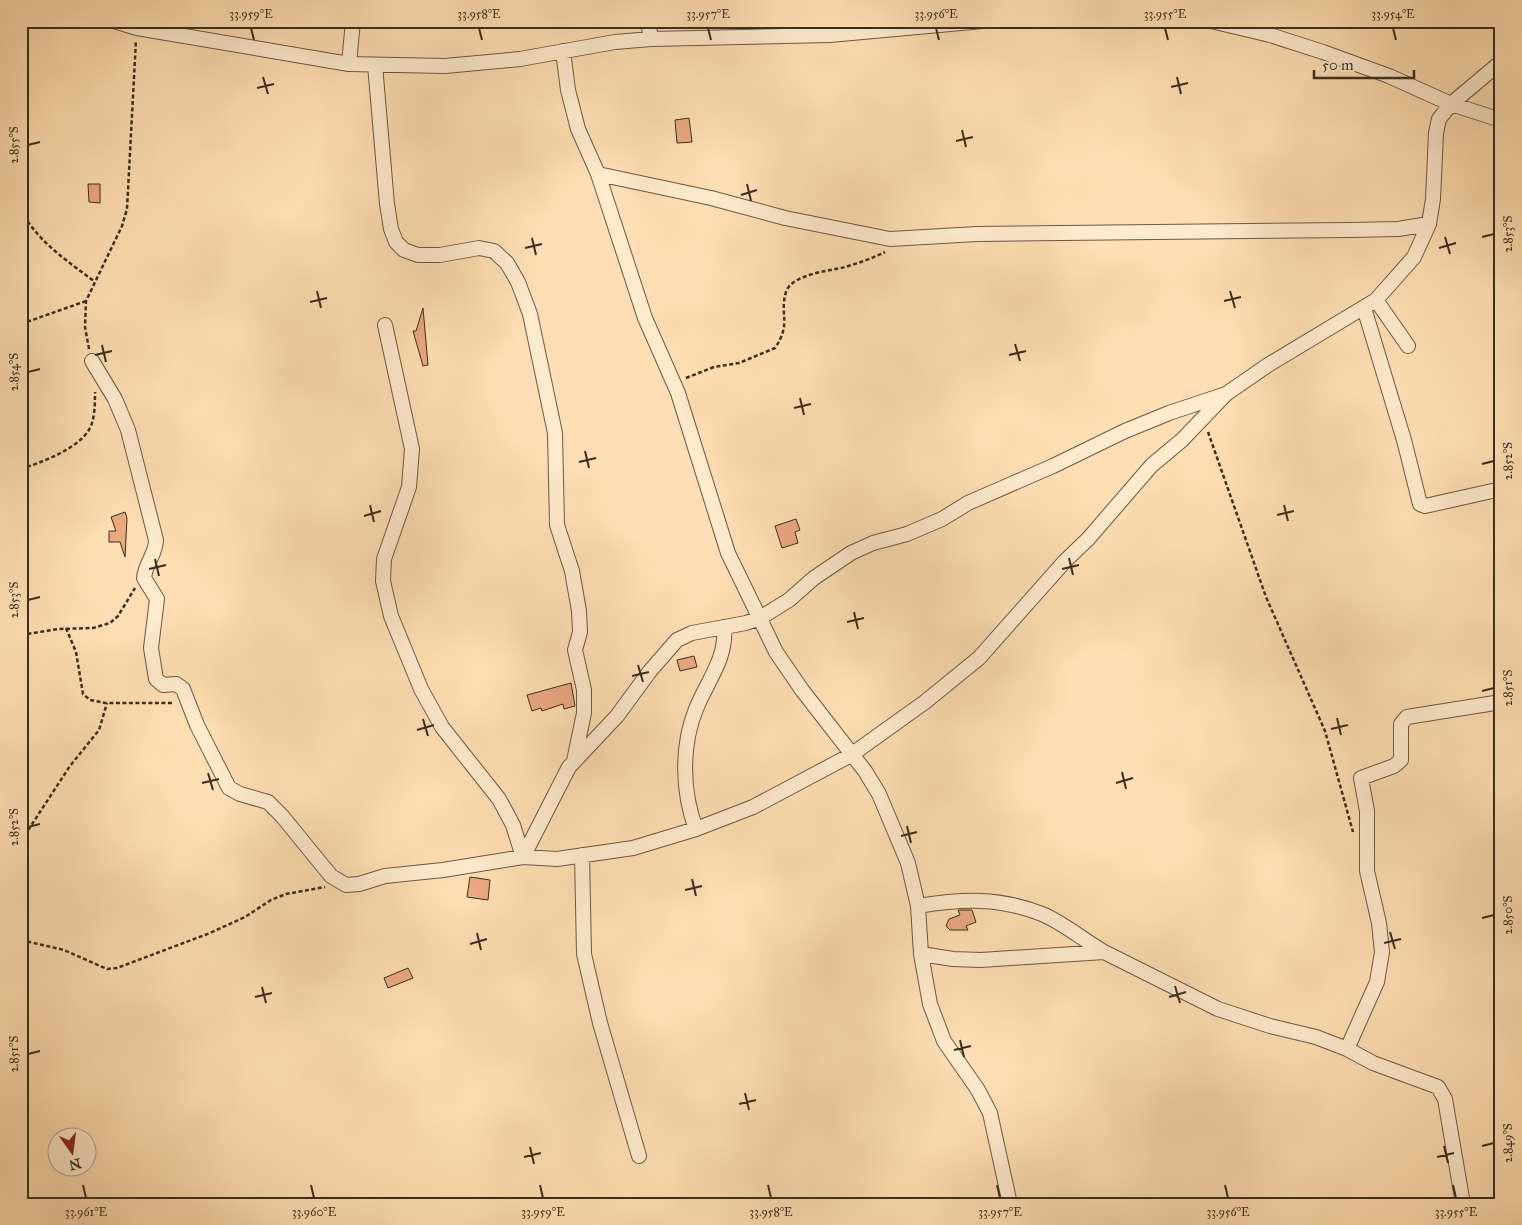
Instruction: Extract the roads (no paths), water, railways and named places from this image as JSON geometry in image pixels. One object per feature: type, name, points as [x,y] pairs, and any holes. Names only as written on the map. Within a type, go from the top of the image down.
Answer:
[{"type":"street","points":[[114,21],[137,28],[293,56],[349,64],[375,65],[486,63],[651,39],[830,35],[983,21]]},
{"type":"street","points":[[349,64],[353,21]]},
{"type":"street","points":[[648,21],[651,39]]},
{"type":"street","points":[[1210,21],[1270,35],[1323,52],[1388,76],[1451,104],[1501,120]]},
{"type":"street","points":[[563,51],[568,90],[578,129],[598,174],[637,296],[674,385],[728,553],[776,652],[851,755],[865,770],[888,812],[908,863],[918,906],[924,980],[936,1025],[990,1113],[1010,1204]]},
{"type":"street","points":[[92,361],[115,399],[128,430],[150,512],[156,548],[144,573],[144,578],[157,599],[151,648],[156,679],[163,685],[180,686],[229,788],[240,794],[268,802],[332,876],[340,882],[353,885],[385,876],[443,870],[523,857],[557,859],[633,848],[696,829],[753,808],[851,755],[925,702],[979,658],[1065,560],[1088,539],[1152,465],[1182,440],[1226,394],[1268,365],[1376,300],[1414,257],[1429,224],[1433,199],[1437,126],[1451,104],[1501,62]]},
{"type":"street","points":[[375,65],[387,204],[391,229],[396,242],[404,250],[418,255],[440,255],[479,248],[494,251],[507,263],[518,282],[530,314],[556,442],[557,525],[572,572],[579,611],[580,632],[575,653],[584,690],[584,712],[574,761]]},
{"type":"street","points":[[598,174],[692,194],[785,218],[890,239],[977,234],[1398,229],[1429,224]]},
{"type":"street","points":[[1376,300],[1408,346]]},
{"type":"street","points":[[1364,308],[1404,440],[1420,504],[1425,506],[1501,489]]},
{"type":"street","points":[[385,325],[412,448],[409,487],[384,559],[383,581],[391,616],[421,689],[442,727],[498,800],[513,825],[523,857]]},
{"type":"street","points":[[523,857],[564,775],[574,761],[617,716],[671,645],[692,633],[760,618],[789,600],[820,573],[851,553],[873,543],[907,534],[942,519],[968,503],[1125,431],[1169,413],[1226,394]]},
{"type":"street","points":[[696,829],[686,792],[687,747],[696,709],[716,671],[724,649],[724,627]]},
{"type":"street","points":[[1347,1049],[1377,982],[1382,952],[1380,923],[1367,871],[1367,811],[1361,778],[1394,766],[1401,760],[1401,724],[1407,717],[1501,702]]},
{"type":"street","points":[[582,855],[584,954],[600,1023],[639,1156]]},
{"type":"street","points":[[918,906],[955,900],[985,900],[1043,914],[1104,952],[1218,1009],[1270,1026],[1316,1037],[1347,1049],[1374,1064],[1441,1088],[1445,1099],[1463,1204]]},
{"type":"street","points":[[921,954],[952,959],[981,960],[1104,952]]}]
